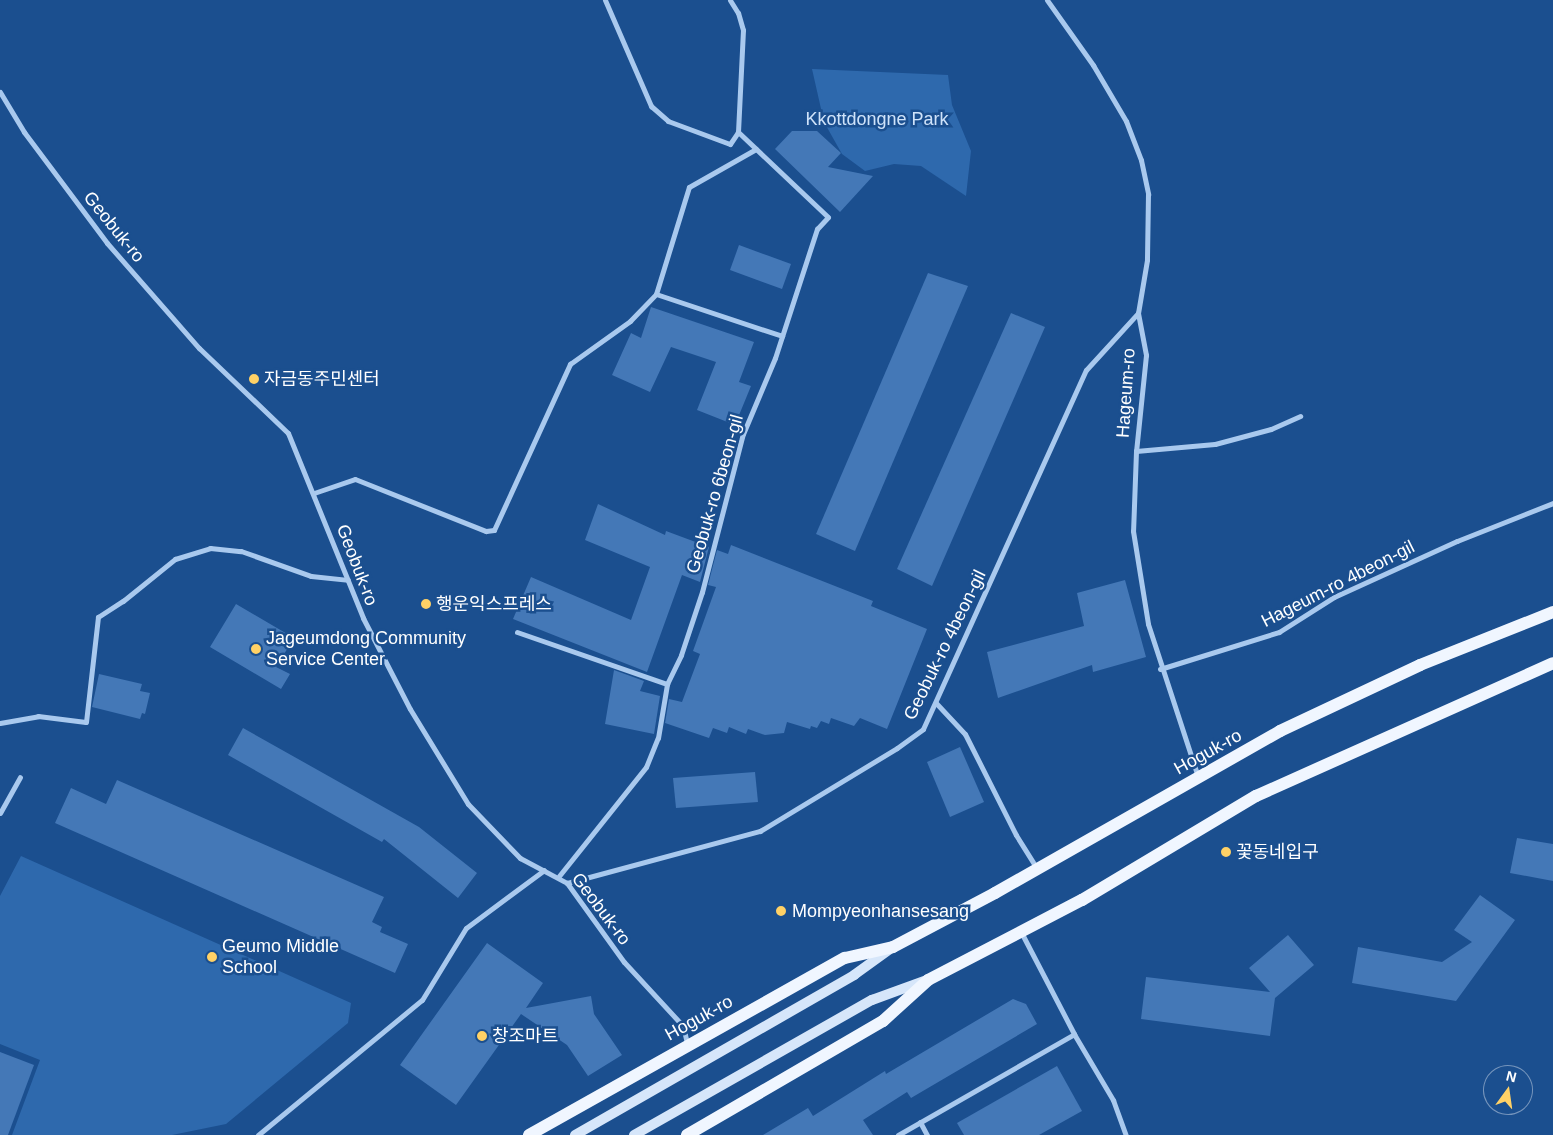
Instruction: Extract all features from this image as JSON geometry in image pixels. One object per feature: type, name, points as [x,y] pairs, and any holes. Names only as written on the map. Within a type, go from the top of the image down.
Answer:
[{"type":"main road","name":"Hoguk-ro","points":[[529,1135],[845,958],[893,947],[1038,869],[1198,777],[1348,698],[1513,626],[1553,612]]},
{"type":"main road","points":[[687,1135],[883,1021],[928,980],[1082,900],[1256,796],[1553,664]]},
{"type":"street","points":[[605,0],[651,106],[668,121],[713,140],[730,144],[738,132],[743,30],[738,12],[730,0]]},
{"type":"street","name":"Hageum-ro","points":[[1047,0],[1098,73],[1126,121],[1141,160],[1148,194],[1147,260],[1138,313],[1146,355],[1136,451],[1133,530],[1148,624],[1160,669],[1198,777]]},
{"type":"street","name":"Geobuk-ro","points":[[0,92],[24,132],[107,243],[199,348],[288,433],[314,493],[363,618],[410,708],[468,804],[520,858],[559,876],[567,883],[624,962],[683,1026],[687,1045]]},
{"type":"street","name":"Geobuk-ro 6beon-gil","points":[[559,876],[646,767],[665,712],[667,684],[681,655],[702,592],[743,434],[782,336],[817,229],[828,217],[738,132]]},
{"type":"street","points":[[314,493],[355,479],[486,531],[494,530],[570,364],[630,321],[656,294],[689,187],[756,148]]},
{"type":"street","points":[[656,294],[782,336]]},
{"type":"street","name":"Geobuk-ro 4beon-gil","points":[[567,883],[760,831],[897,748],[923,729],[1086,370],[1138,313]]},
{"type":"street","points":[[1136,451],[1216,444],[1271,429],[1300,416]]},
{"type":"street","name":"Hageum-ro 4beon-gil","points":[[1160,669],[1279,632],[1334,597],[1457,541],[1553,503]]},
{"type":"street","points":[[0,723],[38,716],[86,722],[98,617],[123,601],[176,559],[210,548],[241,551],[311,576],[348,580]]},
{"type":"street","points":[[518,632],[667,684]]},
{"type":"street","points":[[936,703],[965,734],[1012,827],[1038,869]]},
{"type":"street","points":[[0,813],[20,776]]},
{"type":"street","points":[[258,1135],[422,1000],[466,928],[544,870]]},
{"type":"street","points":[[1021,931],[1074,1034],[1113,1100],[1126,1135]]},
{"type":"street","name":"Hoguk-ro","points":[[575,1135],[854,975],[893,947]]},
{"type":"street","points":[[634,1135],[872,1000],[928,980]]},
{"type":"street","points":[[898,1135],[1074,1034]]},
{"type":"street","points":[[920,1122],[927,1135]]},
{"type":"green space","name":"Kkottdongne Park","points":[[812,69],[948,75],[952,105],[971,151],[966,196],[921,166],[894,164],[865,171],[842,154],[824,122]]},
{"type":"green space","points":[[21,856],[351,1003],[348,1023],[226,1124],[172,1135],[12,1135],[40,1060],[0,1044],[0,896]]},
{"type":"building","points":[[792,131],[817,131],[841,153],[828,167],[873,176],[840,212],[775,149]]},
{"type":"building","points":[[739,245],[791,264],[782,289],[730,270]]},
{"type":"building","points":[[928,273],[968,286],[855,551],[816,534]]},
{"type":"building","points":[[651,307],[754,342],[739,382],[751,386],[735,425],[697,410],[716,362],[671,347],[650,392],[612,375],[631,333],[641,338]]},
{"type":"building","points":[[1011,313],[1045,327],[932,586],[897,569]]},
{"type":"building","points":[[598,504],[665,535],[666,531],[709,547],[700,582],[682,575],[647,672],[513,619],[531,577],[631,620],[650,567],[585,540]]},
{"type":"building","points":[[731,545],[873,601],[871,606],[927,629],[887,729],[860,718],[854,726],[831,718],[829,724],[821,721],[817,728],[811,726],[810,729],[787,722],[784,733],[765,735],[748,729],[746,734],[729,727],[727,733],[713,728],[709,738],[665,723],[669,699],[682,702],[700,654],[693,651],[716,587],[708,585],[717,550],[728,554]]},
{"type":"building","points":[[1125,580],[1146,657],[1093,672],[1092,665],[998,698],[987,652],[1084,626],[1077,593]]},
{"type":"building","points":[[236,604],[294,638],[276,667],[290,674],[281,689],[210,647]]},
{"type":"building","points":[[614,670],[644,681],[640,691],[660,696],[654,734],[605,724]]},
{"type":"building","points":[[99,674],[142,684],[140,691],[150,693],[145,714],[142,713],[140,719],[92,707]]},
{"type":"building","points":[[243,728],[419,827],[477,873],[458,898],[384,839],[382,842],[228,755]]},
{"type":"building","points":[[960,747],[984,802],[950,817],[927,762]]},
{"type":"building","points":[[755,772],[758,802],[676,808],[673,778]]},
{"type":"building","points":[[117,780],[384,897],[372,922],[382,927],[380,932],[408,944],[395,973],[55,823],[71,788],[106,804]]},
{"type":"building","points":[[1517,838],[1553,844],[1553,881],[1510,873]]},
{"type":"building","points":[[1480,895],[1515,920],[1456,1001],[1352,983],[1358,947],[1442,962],[1472,942],[1454,930]]},
{"type":"building","points":[[1288,935],[1314,965],[1275,998],[1270,1036],[1141,1019],[1146,977],[1270,992],[1249,968]]},
{"type":"building","points":[[487,943],[543,983],[526,1008],[591,996],[594,1014],[622,1055],[588,1076],[567,1045],[521,1014],[456,1105],[400,1065]]},
{"type":"building","points":[[1013,999],[1026,1004],[1037,1024],[911,1098],[907,1092],[863,1120],[873,1135],[763,1135],[808,1108],[813,1116],[885,1071],[886,1074]]},
{"type":"building","points":[[0,1052],[34,1065],[8,1135],[0,1135]]},
{"type":"building","points":[[1057,1066],[1082,1111],[1039,1135],[964,1135],[957,1123]]},
{"type":"place","name":"자금동주민센터","points":[[254,379]]},
{"type":"place","name":"행운익스프레스","points":[[426,604]]},
{"type":"place","name":"Jageumdong Community Service Center","points":[[256,649]]},
{"type":"place","name":"꽃동네입구","points":[[1226,852]]},
{"type":"place","name":"Mompyeonhansesang","points":[[781,911]]},
{"type":"place","name":"Geumo Middle School","points":[[212,957]]},
{"type":"place","name":"창조마트","points":[[482,1036]]}]
